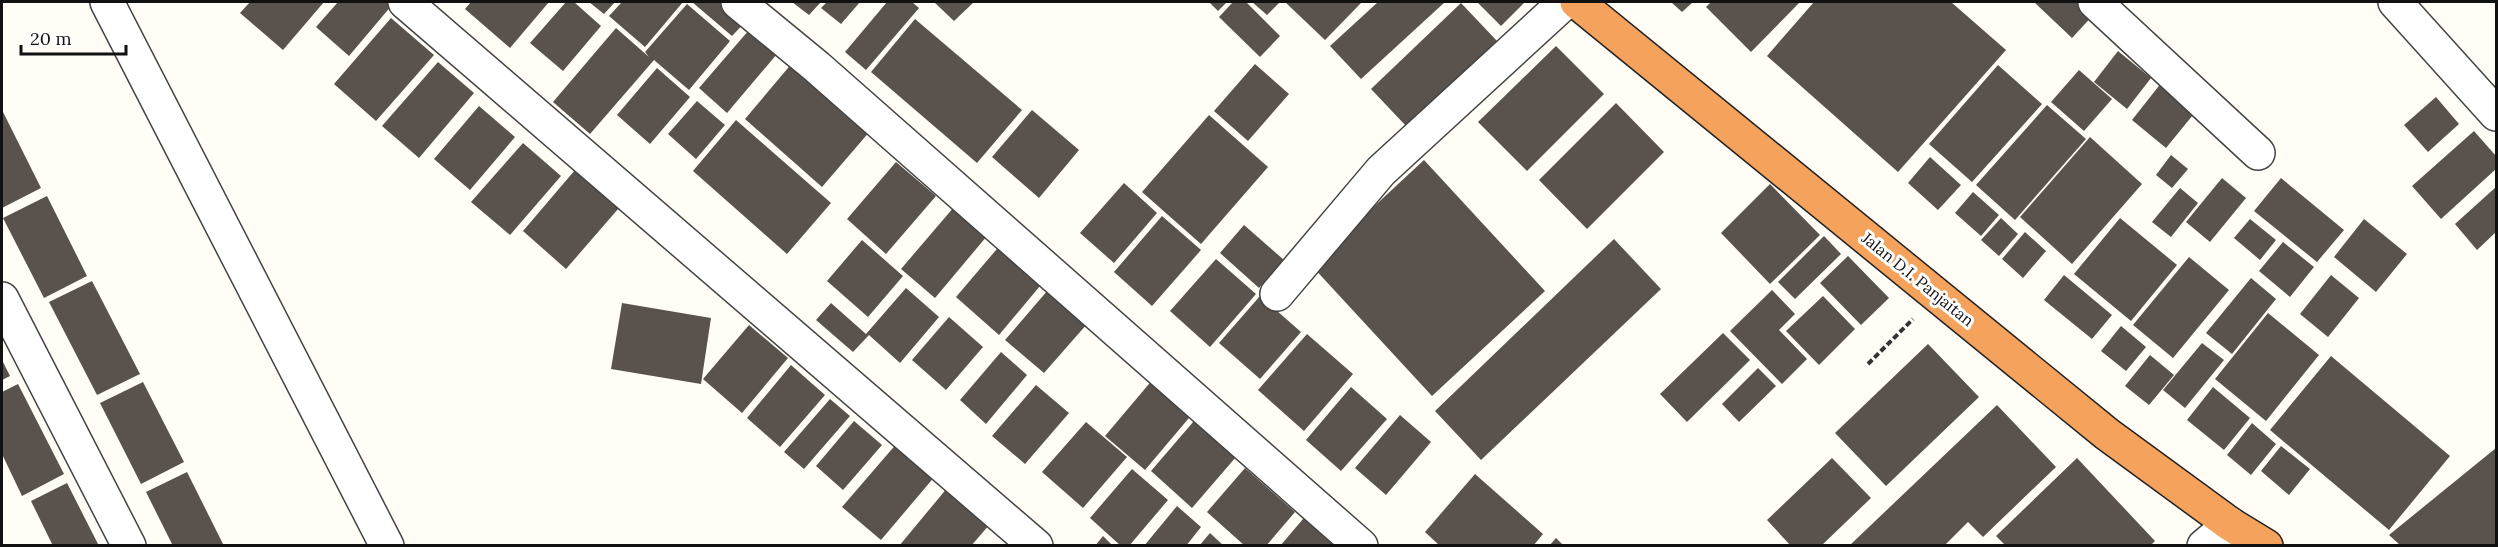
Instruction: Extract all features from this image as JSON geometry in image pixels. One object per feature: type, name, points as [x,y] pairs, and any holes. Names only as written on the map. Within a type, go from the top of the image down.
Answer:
[{"type":"highway","name":"Jalan D.I. Panjaitan","points":[[1578,2],[2107,434],[2230,524],[2266,546]]},
{"type":"street","points":[[107,2],[387,546]]},
{"type":"street","points":[[405,2],[1036,546]]},
{"type":"street","points":[[738,2],[817,67],[1361,546]]},
{"type":"street","points":[[1276,294],[1381,171],[1565,2]]},
{"type":"street","points":[[2095,2],[2258,153]]},
{"type":"street","points":[[2395,2],[2496,114]]},
{"type":"street","points":[[2,299],[129,546]]},
{"type":"street","points":[[2204,546],[2230,524]]},
{"type":"path","points":[[1868,364],[1936,295]]},
{"type":"building","points":[[250,2],[324,2],[283,50],[240,13]]},
{"type":"building","points":[[338,2],[388,2],[392,5],[349,56],[316,27]]},
{"type":"building","points":[[471,2],[549,2],[510,48],[465,9]]},
{"type":"building","points":[[566,2],[574,2],[601,26],[563,71],[530,43]]},
{"type":"building","points":[[589,2],[615,2],[604,14]]},
{"type":"building","points":[[622,2],[683,2],[645,47],[609,16]]},
{"type":"building","points":[[692,2],[730,2],[749,18],[732,36]]},
{"type":"building","points":[[792,2],[821,2],[809,15]]},
{"type":"building","points":[[827,2],[860,2],[841,24],[821,8]]},
{"type":"building","points":[[887,2],[912,2],[919,8],[866,70],[845,52]]},
{"type":"building","points":[[934,2],[974,2],[954,21]]},
{"type":"building","points":[[1209,2],[1227,2],[1218,11]]},
{"type":"building","points":[[1233,2],[1246,2],[1280,36],[1260,57],[1219,17]]},
{"type":"building","points":[[1252,2],[1280,2],[1267,15]]},
{"type":"building","points":[[1285,2],[1362,2],[1325,40]]},
{"type":"building","points":[[1378,2],[1445,2],[1361,79],[1330,46]]},
{"type":"building","points":[[1477,2],[1525,2],[1501,26]]},
{"type":"building","points":[[1671,2],[1693,2],[1682,12]]},
{"type":"building","points":[[1711,2],[1800,2],[1751,52],[1706,7]]},
{"type":"building","points":[[1814,2],[1951,2],[2006,50],[1898,172],[1767,56]]},
{"type":"building","points":[[2034,2],[2085,2],[2096,12],[2072,38]]},
{"type":"building","points":[[1461,3],[1497,41],[1407,127],[1371,89]]},
{"type":"building","points":[[687,4],[730,41],[689,90],[654,60],[590,134],[553,102],[616,28],[649,57],[645,52]]},
{"type":"building","points":[[391,18],[434,55],[376,121],[334,84]]},
{"type":"building","points":[[915,19],[1022,110],[977,163],[871,72]]},
{"type":"building","points":[[749,30],[777,54],[727,113],[699,88]]},
{"type":"building","points":[[1556,46],[1604,94],[1527,171],[1478,122]]},
{"type":"building","points":[[2118,51],[2151,78],[2127,109],[2094,82]]},
{"type":"building","points":[[438,62],[474,93],[419,158],[382,126]]},
{"type":"building","points":[[793,62],[871,130],[822,187],[745,119]]},
{"type":"building","points":[[1255,64],[1289,94],[1248,141],[1214,111]]},
{"type":"building","points":[[1998,65],[2042,104],[1972,182],[1929,144]]},
{"type":"building","points":[[657,68],[690,97],[650,144],[617,115]]},
{"type":"building","points":[[2079,70],[2112,99],[2084,131],[2051,102]]},
{"type":"building","points":[[2162,82],[2197,110],[2166,148],[2132,120]]},
{"type":"building","points":[[2436,97],[2459,124],[2428,152],[2404,125]]},
{"type":"building","points":[[697,101],[725,125],[696,159],[668,134]]},
{"type":"building","points":[[1616,103],[1664,152],[1587,229],[1539,180]]},
{"type":"building","points":[[2047,105],[2086,139],[2015,220],[1976,185]]},
{"type":"building","points":[[479,106],[515,137],[470,190],[434,159]]},
{"type":"building","points":[[2,110],[41,188],[2,208]]},
{"type":"building","points":[[1032,110],[1079,150],[1039,198],[992,157]]},
{"type":"building","points":[[1209,115],[1268,167],[1201,244],[1142,192]]},
{"type":"building","points":[[736,120],[831,203],[787,254],[693,171]]},
{"type":"building","points":[[2474,131],[2496,156],[2496,169],[2441,219],[2412,186]]},
{"type":"building","points":[[2090,137],[2142,184],[2072,264],[2020,217]]},
{"type":"building","points":[[523,143],[561,176],[510,235],[471,202]]},
{"type":"building","points":[[2171,155],[2188,169],[2172,188],[2156,175]]},
{"type":"building","points":[[1930,157],[1961,185],[1938,210],[1908,183]]},
{"type":"building","points":[[1424,160],[1545,291],[1432,396],[1311,265]]},
{"type":"building","points":[[896,162],[936,196],[886,254],[847,219]]},
{"type":"building","points":[[581,163],[625,201],[566,269],[523,231]]},
{"type":"building","points":[[2222,178],[2246,198],[2210,242],[2186,222]]},
{"type":"building","points":[[2281,178],[2344,230],[2317,262],[2254,211]]},
{"type":"building","points":[[1124,183],[1157,213],[1114,263],[1080,233]]},
{"type":"building","points":[[1770,184],[1820,235],[1770,284],[1721,233]]},
{"type":"building","points":[[2496,187],[2496,232],[2477,250],[2455,224]]},
{"type":"building","points":[[2180,188],[2198,203],[2171,237],[2152,222]]},
{"type":"building","points":[[1973,192],[1999,215],[1981,236],[1955,213]]},
{"type":"building","points":[[47,196],[87,276],[44,298],[3,218]]},
{"type":"building","points":[[954,207],[987,236],[935,298],[901,269]]},
{"type":"building","points":[[1162,216],[1201,250],[1152,306],[1114,272]]},
{"type":"building","points":[[2001,218],[2018,234],[1999,256],[1981,240]]},
{"type":"building","points":[[2120,218],[2177,265],[2131,321],[2074,274]]},
{"type":"building","points":[[2250,219],[2276,240],[2260,260],[2234,238]]},
{"type":"building","points":[[2364,219],[2407,254],[2376,292],[2334,257]]},
{"type":"building","points":[[1244,225],[1284,260],[1259,288],[1220,253]]},
{"type":"building","points":[[2025,232],[2046,251],[2023,278],[2002,259]]},
{"type":"building","points":[[1824,236],[1841,254],[1795,299],[1778,282]]},
{"type":"building","points":[[1614,239],[1661,289],[1481,460],[1435,411]]},
{"type":"building","points":[[862,240],[903,276],[868,317],[827,281]]},
{"type":"building","points":[[2283,242],[2314,267],[2290,297],[2259,271]]},
{"type":"building","points":[[1002,243],[1045,280],[999,335],[956,297]]},
{"type":"building","points":[[1848,256],[1889,298],[1861,325],[1820,283]]},
{"type":"building","points":[[2189,257],[2229,290],[2173,358],[2133,325]]},
{"type":"building","points":[[1216,259],[1256,294],[1210,347],[1170,311]]},
{"type":"building","points":[[2064,275],[2112,315],[2092,339],[2044,300]]},
{"type":"building","points":[[2331,275],[2359,298],[2328,337],[2300,314]]},
{"type":"building","points":[[2251,278],[2276,299],[2232,354],[2206,333]]},
{"type":"building","points":[[92,281],[140,374],[97,395],[49,302]]},
{"type":"building","points":[[906,288],[939,317],[900,363],[869,335],[853,352],[816,320],[831,303],[866,334]]},
{"type":"building","points":[[1048,290],[1087,324],[1044,373],[1005,340]]},
{"type":"building","points":[[1772,290],[1795,314],[1779,330],[1807,359],[1782,384],[1730,331]]},
{"type":"building","points":[[1260,296],[1301,332],[1260,379],[1219,343]]},
{"type":"building","points":[[1823,296],[1855,329],[1819,365],[1786,331]]},
{"type":"building","points":[[622,303],[711,318],[701,384],[611,369]]},
{"type":"building","points":[[2268,313],[2319,355],[2266,421],[2215,379]]},
{"type":"building","points":[[949,317],[983,347],[946,390],[912,360]]},
{"type":"building","points":[[749,325],[788,358],[742,413],[703,379]]},
{"type":"building","points":[[2121,326],[2146,347],[2126,371],[2101,351]]},
{"type":"building","points":[[1723,333],[1750,360],[1687,422],[1660,394]]},
{"type":"building","points":[[1307,334],[1353,374],[1304,431],[1258,390]]},
{"type":"building","points":[[2202,343],[2224,360],[2185,408],[2163,390]]},
{"type":"building","points":[[1928,344],[1979,397],[1886,486],[1835,433]]},
{"type":"building","points":[[1001,352],[1027,375],[986,424],[960,400]]},
{"type":"building","points":[[2150,355],[2174,375],[2149,405],[2125,386]]},
{"type":"building","points":[[2331,356],[2450,456],[2389,530],[2270,430]]},
{"type":"building","points":[[2,360],[10,376],[2,380]]},
{"type":"building","points":[[791,365],[825,395],[780,447],[747,418]]},
{"type":"building","points":[[1758,368],[1776,386],[1739,422],[1722,404]]},
{"type":"building","points":[[1154,378],[1194,412],[1145,470],[1105,436]]},
{"type":"building","points":[[143,382],[184,462],[141,484],[100,403]]},
{"type":"building","points":[[18,384],[64,474],[22,496],[2,454],[2,392]]},
{"type":"building","points":[[1036,385],[1069,413],[1025,464],[992,436]]},
{"type":"building","points":[[1351,387],[1387,419],[1341,471],[1306,440]]},
{"type":"building","points":[[2213,387],[2250,418],[2224,450],[2187,420]]},
{"type":"building","points":[[830,399],[850,416],[804,469],[784,452]]},
{"type":"building","points":[[1997,405],[2056,467],[1983,537],[1968,522],[1944,546],[1849,546]]},
{"type":"building","points":[[1200,414],[1242,450],[1192,508],[1151,471]]},
{"type":"building","points":[[1400,415],[1431,442],[1386,495],[1355,468]]},
{"type":"building","points":[[854,421],[882,445],[843,490],[816,466]]},
{"type":"building","points":[[1086,422],[1127,457],[1083,508],[1042,472]]},
{"type":"building","points":[[2252,423],[2276,444],[2251,475],[2227,455]]},
{"type":"building","points":[[898,442],[936,475],[881,540],[842,507]]},
{"type":"building","points":[[2281,446],[2310,469],[2289,495],[2261,471]]},
{"type":"building","points":[[2496,448],[2496,546],[2401,546],[2389,535]]},
{"type":"building","points":[[1832,458],[1871,498],[1821,546],[1791,546],[1767,520]]},
{"type":"building","points":[[2077,458],[2155,541],[2150,546],[2006,546],[1996,536]]},
{"type":"building","points":[[1245,468],[1295,512],[1266,546],[1245,546],[1207,512]]},
{"type":"building","points":[[1132,469],[1168,500],[1129,546],[1121,546],[1090,518]]},
{"type":"building","points":[[187,472],[224,546],[173,546],[146,492]]},
{"type":"building","points":[[1475,474],[1543,534],[1533,546],[1440,546],[1425,532]]},
{"type":"building","points":[[67,483],[99,546],[53,546],[31,501]]},
{"type":"building","points":[[948,487],[990,524],[971,546],[899,546]]},
{"type":"building","points":[[1177,506],[1201,527],[1186,546],[1144,546]]},
{"type":"building","points":[[1309,512],[1336,546],[1280,546]]},
{"type":"building","points":[[1210,533],[1224,546],[1199,546]]},
{"type":"building","points":[[1103,536],[1113,546],[1095,546]]},
{"type":"building","points":[[1556,538],[1564,546],[1549,546]]}]
